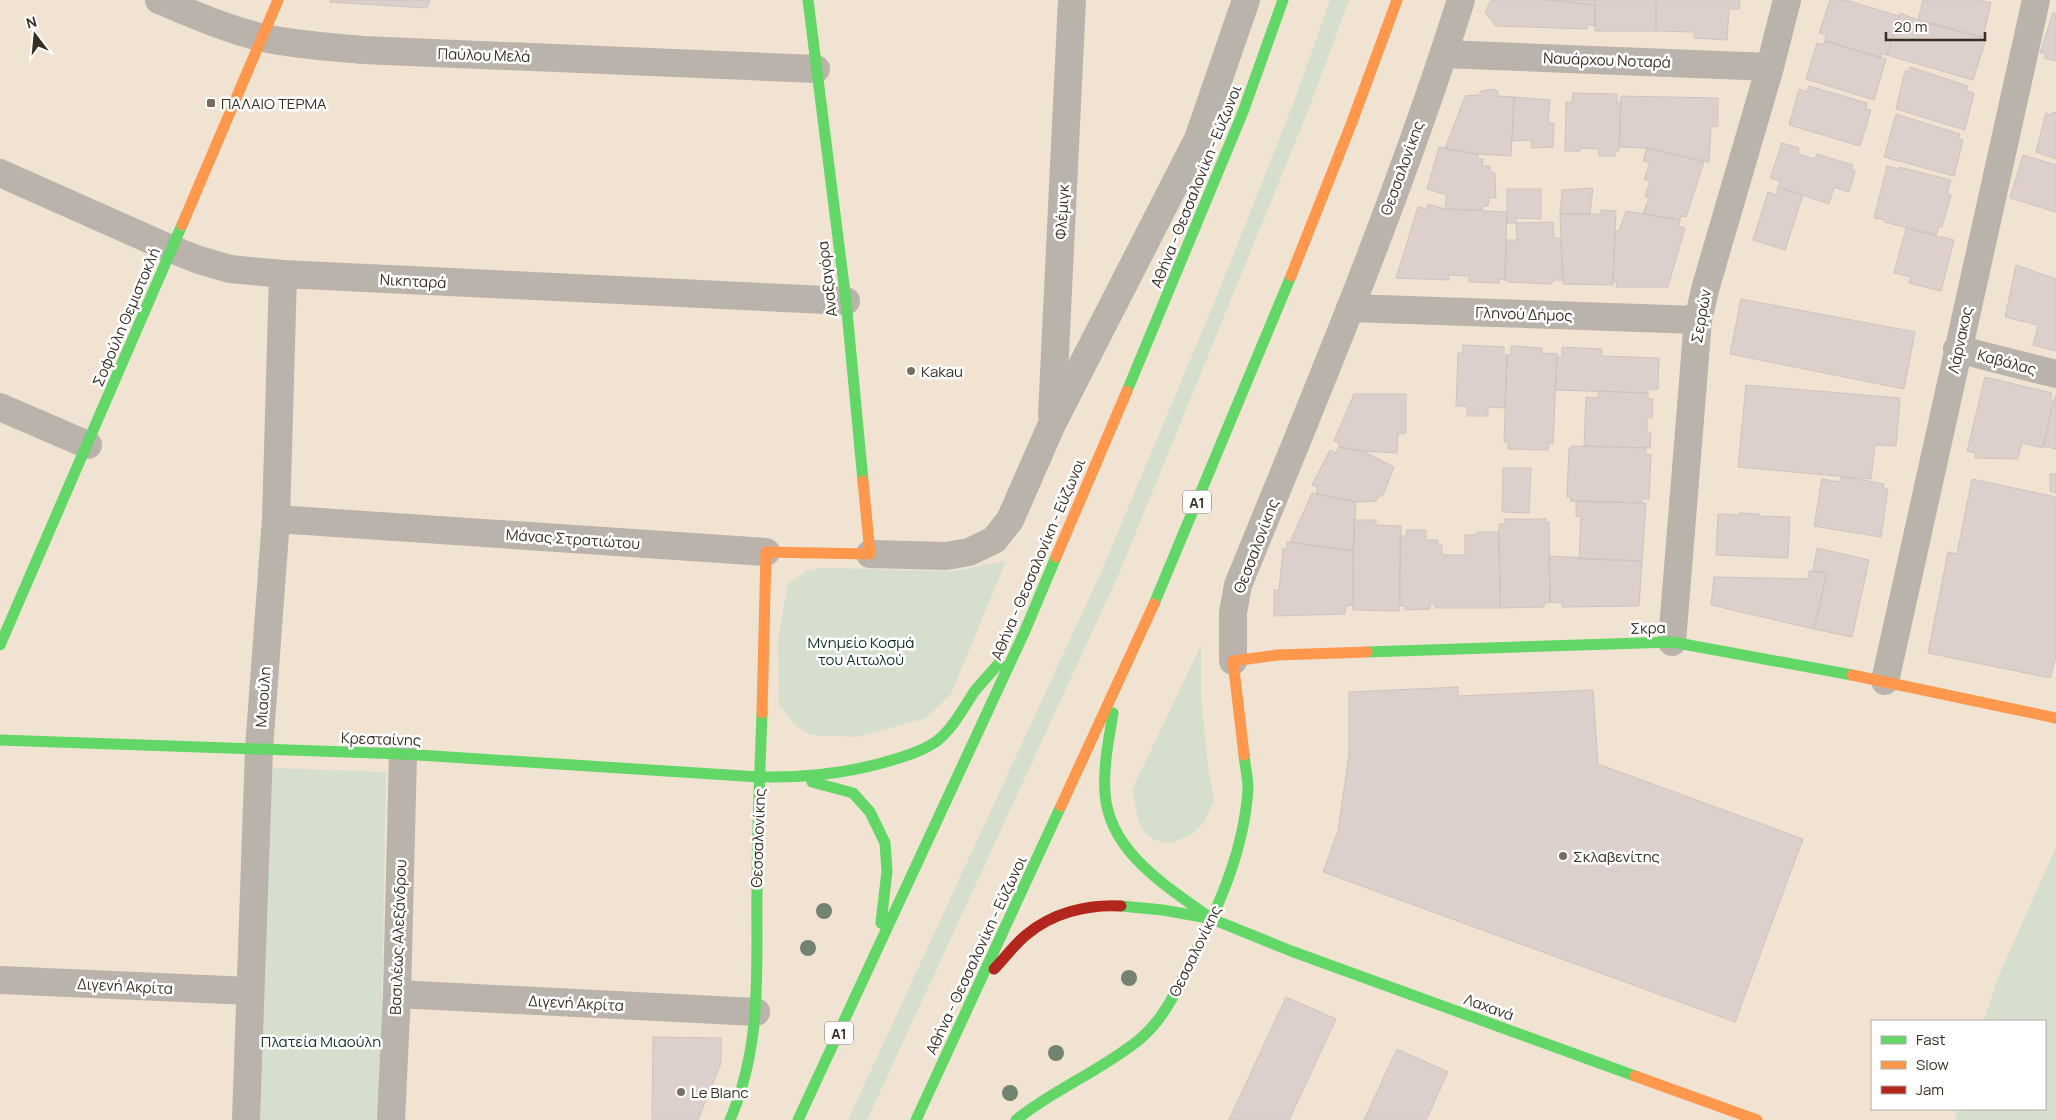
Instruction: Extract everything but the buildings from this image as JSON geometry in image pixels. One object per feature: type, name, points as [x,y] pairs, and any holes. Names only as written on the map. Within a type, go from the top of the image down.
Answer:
[{"type":"main road","name":"Σοφούλη Θεμιστοκλή","points":[[0,645],[88,445],[278,0]]},
{"type":"main road","name":"Αναξαγόρα","points":[[808,0],[846,301],[870,554]]},
{"type":"main road","name":"Αθήνα - Θεσσαλονίκη - Εύζωνοι","points":[[798,1120],[1024,632],[1204,209],[1284,0]]},
{"type":"main road","name":"Αθήνα - Θεσσαλονίκη - Εύζωνοι","points":[[916,1120],[1154,604],[1274,320],[1352,122],[1396,0]]},
{"type":"main road","name":"Μάνας Στρατιώτου","points":[[766,552],[870,554]]},
{"type":"main road","name":"Θεσσαλονίκης","points":[[730,1120],[738,1105],[748,1068],[756,1012],[759,777],[766,552]]},
{"type":"main road","points":[[799,778],[845,773],[884,764],[914,753],[936,741],[957,720],[973,694],[1024,632]]},
{"type":"main road","name":"Σκρα","points":[[1233,661],[1278,655],[1672,642],[1885,681],[2056,718]]},
{"type":"main road","name":"Θεσσαλονίκης","points":[[1016,1120],[1027,1110],[1100,1068],[1141,1038],[1167,1009],[1212,919],[1235,862],[1244,821],[1248,786],[1233,661]]},
{"type":"main road","points":[[1118,683],[1106,762],[1105,796],[1112,823],[1124,846],[1131,853],[1151,872],[1212,919]]},
{"type":"main road","name":"Κρεσταίνης","points":[[0,740],[403,754],[799,778]]},
{"type":"main road","points":[[799,778],[852,793],[870,812],[885,844],[887,871],[879,946]]},
{"type":"main road","points":[[973,998],[994,969],[1031,931],[1058,913],[1116,905],[1159,909],[1212,919]]},
{"type":"main road","name":"Λαχανά","points":[[1212,919],[1291,951],[1757,1120]]},
{"type":"street","name":"Παύλου Μελά","points":[[159,0],[203,19],[263,38],[363,50],[816,69]]},
{"type":"street","name":"Φλέμιγκ","points":[[1052,424],[1072,0]]},
{"type":"street","points":[[870,554],[946,556],[969,552],[994,540],[1010,520],[1052,424],[1198,139],[1246,0]]},
{"type":"street","name":"Θεσσαλονίκης","points":[[1233,661],[1233,613],[1238,585],[1350,308],[1444,54],[1461,0]]},
{"type":"street","name":"Σερρών","points":[[1672,642],[1698,320],[1706,286],[1770,67],[1786,0]]},
{"type":"street","name":"Λάρνακος","points":[[1885,681],[2036,0]]},
{"type":"street","name":"Ναυάρχου Νοταρά","points":[[1444,54],[1770,67]]},
{"type":"street","name":"Νικηταρά","points":[[0,173],[171,249],[230,269],[283,274],[846,301]]},
{"type":"street","name":"Μιαούλη","points":[[246,1120],[259,749],[276,519],[283,274]]},
{"type":"street","name":"Γληνού Δήμος","points":[[1350,308],[1698,320]]},
{"type":"street","name":"Καβάλας","points":[[1958,349],[2056,374]]},
{"type":"street","points":[[0,407],[88,445]]},
{"type":"street","name":"Μάνας Στρατιώτου","points":[[276,519],[766,552]]},
{"type":"street","name":"Βασιλέως Αλεξάνδρου","points":[[391,1120],[397,994],[403,754]]},
{"type":"street","name":"Διγενή Ακρίτα","points":[[0,980],[250,991]]},
{"type":"street","name":"Διγενή Ακρίτα","points":[[397,994],[756,1012]]},
{"type":"green space","points":[[1330,0],[1349,0],[1310,106],[1118,576],[867,1120],[848,1120],[1102,570],[1219,291],[1295,99]]},
{"type":"green space","name":"Μνημείο Κοσμά του Αιτωλού","points":[[1006,561],[951,694],[926,718],[857,737],[810,735],[794,724],[779,704],[778,638],[788,584],[805,572],[821,568],[954,571]]},
{"type":"green space","points":[[1201,645],[1201,697],[1208,767],[1214,801],[1204,822],[1194,833],[1171,843],[1157,841],[1145,833],[1138,819],[1132,790]]},
{"type":"green space","name":"Πλατεία Μιαούλη","points":[[272,768],[386,772],[380,1120],[258,1120]]},
{"type":"green space","points":[[2056,847],[2056,1120],[1955,1120],[1958,1110],[2046,1110],[2046,1020],[1984,1020],[1996,982]]},
{"type":"traffic: fast","points":[[808,0],[846,301],[863,481]]},
{"type":"traffic: fast","points":[[1127,391],[1243,112],[1283,0]]},
{"type":"traffic: fast","points":[[0,645],[182,225]]},
{"type":"traffic: fast","points":[[1154,604],[1291,276]]},
{"type":"traffic: fast","points":[[798,1120],[1024,633],[1056,557]]},
{"type":"traffic: fast","points":[[1367,652],[1672,642],[1852,675]]},
{"type":"traffic: fast","points":[[759,777],[795,777],[830,774],[882,763],[924,749],[937,741],[948,730],[974,692],[999,663]]},
{"type":"traffic: fast","points":[[730,1120],[741,1091],[748,1063],[756,1006],[762,713]]},
{"type":"traffic: fast","points":[[1113,713],[1107,753],[1105,793],[1109,814],[1117,834],[1129,851],[1160,881],[1212,919]]},
{"type":"traffic: fast","points":[[0,740],[403,754],[759,777]]},
{"type":"traffic: fast","points":[[1016,1120],[1046,1099],[1110,1061],[1140,1039],[1157,1022],[1170,1003],[1211,920],[1236,856],[1246,812],[1248,789],[1244,755]]},
{"type":"traffic: fast","points":[[812,782],[853,793],[870,812],[885,843],[887,871],[881,923]]},
{"type":"traffic: fast","points":[[916,1120],[1061,806]]},
{"type":"traffic: fast","points":[[1121,906],[1163,910],[1208,918]]},
{"type":"traffic: fast","points":[[1212,919],[1291,951],[1635,1076]]},
{"type":"traffic: slow","points":[[182,225],[278,0]]},
{"type":"traffic: slow","points":[[1291,276],[1352,122],[1397,0]]},
{"type":"traffic: slow","points":[[1056,557],[1127,391]]},
{"type":"traffic: slow","points":[[762,713],[766,552],[870,554],[863,481]]},
{"type":"traffic: slow","points":[[1061,806],[1154,604]]},
{"type":"traffic: slow","points":[[1244,755],[1233,661],[1278,655],[1367,652]]},
{"type":"traffic: slow","points":[[1852,675],[2056,718]]},
{"type":"traffic: slow","points":[[1635,1076],[1757,1120]]},
{"type":"traffic: jam","points":[[994,969],[1022,939],[1036,927],[1047,921],[1083,908],[1121,906]]},
{"type":"place","name":"ΠΑΛΑΙΟ ΤΕΡΜΑ","points":[[211,103]]},
{"type":"place","name":"Kakau","points":[[911,371]]},
{"type":"place","name":"Σκλαβενίτης","points":[[1563,856]]},
{"type":"place","name":"Le Blanc","points":[[681,1092]]}]
